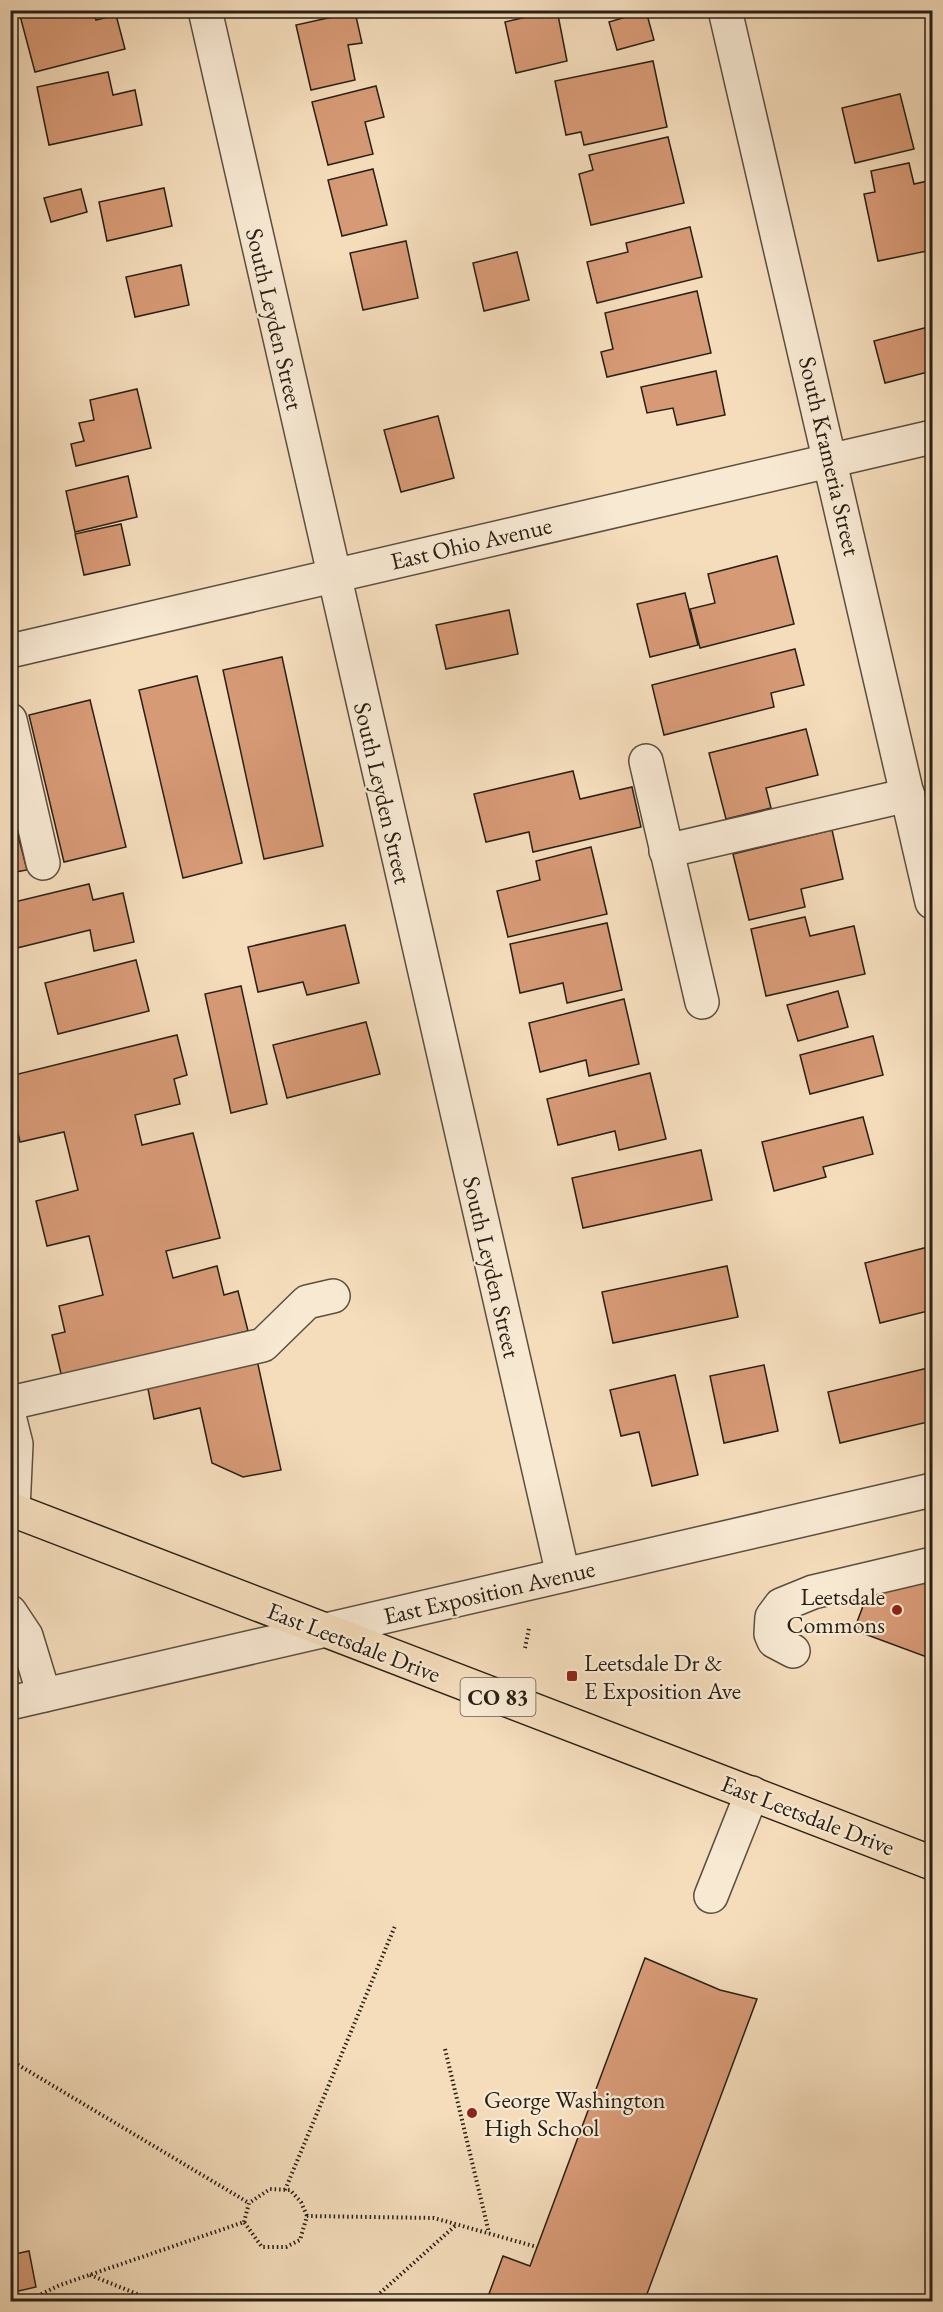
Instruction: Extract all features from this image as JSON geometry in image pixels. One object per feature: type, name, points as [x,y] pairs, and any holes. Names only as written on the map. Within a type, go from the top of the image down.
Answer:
[{"type":"main road","name":"East Leetsdale Drive","points":[[12,1510],[933,1863]]},
{"type":"street","name":"South Leyden Street","points":[[204,10],[563,1575]]},
{"type":"street","name":"South Krameria Street","points":[[726,10],[933,902]]},
{"type":"street","name":"East Ohio Avenue","points":[[10,651],[933,437]]},
{"type":"street","points":[[10,720],[43,863]]},
{"type":"street","points":[[646,761],[702,1002]]},
{"type":"street","points":[[666,851],[908,795]]},
{"type":"street","points":[[10,1403],[262,1345],[307,1302],[333,1296]]},
{"type":"street","points":[[10,1420],[16,1444],[12,1510]]},
{"type":"street","name":"East Exposition Avenue","points":[[10,1703],[933,1490]]},
{"type":"street","points":[[793,1651],[774,1641],[770,1625],[777,1610],[792,1599],[933,1564]]},
{"type":"street","points":[[10,1612],[26,1636],[44,1695]]},
{"type":"street","points":[[711,1896],[752,1793]]},
{"type":"path","points":[[525,1648],[529,1628]]},
{"type":"path","points":[[285,2190],[395,1926]]},
{"type":"path","points":[[445,2049],[489,2234]]},
{"type":"path","points":[[10,2060],[249,2203]]},
{"type":"path","points":[[270,2189],[290,2190],[301,2202],[307,2216],[300,2240],[286,2247],[262,2247],[244,2222],[249,2203],[270,2189]]},
{"type":"path","points":[[307,2216],[434,2218],[537,2247]]},
{"type":"path","points":[[25,2301],[90,2275],[244,2222]]},
{"type":"path","points":[[370,2301],[457,2224]]},
{"type":"path","points":[[90,2275],[157,2301]]},
{"type":"building","points":[[25,10],[93,10],[96,20],[116,15],[125,49],[35,72],[19,12]]},
{"type":"building","points":[[557,10],[567,61],[516,73],[505,22]]},
{"type":"building","points":[[646,11],[654,40],[617,50],[609,22]]},
{"type":"building","points":[[355,12],[362,43],[348,45],[355,80],[311,90],[296,25]]},
{"type":"building","points":[[653,61],[667,127],[584,145],[581,132],[566,135],[555,81]]},
{"type":"building","points":[[108,72],[113,95],[135,90],[142,125],[49,145],[37,87]]},
{"type":"building","points":[[376,86],[384,117],[365,122],[373,154],[328,165],[312,102]]},
{"type":"building","points":[[900,94],[914,149],[855,163],[842,108]]},
{"type":"building","points":[[668,137],[684,203],[591,225],[579,174],[593,170],[589,155]]},
{"type":"building","points":[[909,163],[914,184],[932,180],[932,250],[878,261],[864,194],[875,192],[871,171]]},
{"type":"building","points":[[373,169],[387,225],[342,236],[328,180]]},
{"type":"building","points":[[164,188],[172,226],[107,241],[99,202]]},
{"type":"building","points":[[81,189],[87,212],[51,222],[44,198]]},
{"type":"building","points":[[690,227],[702,277],[597,303],[587,262],[628,252],[626,243]]},
{"type":"building","points":[[406,241],[418,298],[363,310],[350,253]]},
{"type":"building","points":[[517,252],[529,300],[484,311],[473,263]]},
{"type":"building","points":[[181,265],[189,305],[135,317],[126,277]]},
{"type":"building","points":[[697,291],[711,353],[607,377],[601,352],[613,349],[605,313]]},
{"type":"building","points":[[932,326],[932,371],[885,383],[874,341]]},
{"type":"building","points":[[716,371],[725,415],[677,425],[673,408],[647,413],[641,387]]},
{"type":"building","points":[[137,389],[151,448],[76,466],[71,444],[84,441],[79,423],[94,420],[90,400]]},
{"type":"building","points":[[438,416],[454,478],[401,492],[384,430]]},
{"type":"building","points":[[128,476],[137,517],[75,532],[66,491]]},
{"type":"building","points":[[121,524],[130,565],[84,575],[75,534]]},
{"type":"building","points":[[777,556],[794,624],[700,648],[690,609],[715,603],[708,574]]},
{"type":"building","points":[[685,593],[698,645],[650,657],[637,604]]},
{"type":"building","points":[[509,610],[518,654],[446,669],[436,625]]},
{"type":"building","points":[[795,649],[804,685],[771,693],[774,707],[664,735],[652,685]]},
{"type":"building","points":[[282,657],[323,846],[264,859],[223,670]]},
{"type":"building","points":[[197,676],[242,863],[183,878],[139,690]]},
{"type":"building","points":[[90,700],[126,847],[64,862],[29,715]]},
{"type":"building","points":[[806,729],[818,775],[766,788],[771,808],[726,819],[709,753]]},
{"type":"building","points":[[573,771],[580,799],[632,787],[641,827],[533,852],[529,832],[486,842],[474,794]]},
{"type":"building","points":[[10,804],[27,870],[10,873]]},
{"type":"building","points":[[832,830],[843,879],[801,889],[805,907],[749,920],[733,854]]},
{"type":"building","points":[[591,847],[607,914],[508,937],[497,891],[540,880],[536,861]]},
{"type":"building","points":[[89,884],[93,900],[123,893],[134,942],[94,951],[90,930],[13,949],[10,903]]},
{"type":"building","points":[[805,917],[810,936],[854,926],[865,974],[766,996],[751,929]]},
{"type":"building","points":[[607,923],[622,990],[567,1003],[563,983],[520,993],[510,944]]},
{"type":"building","points":[[345,925],[359,983],[307,995],[303,982],[258,992],[248,947]]},
{"type":"building","points":[[136,960],[149,1011],[58,1034],[45,983]]},
{"type":"building","points":[[241,986],[267,1104],[231,1113],[205,994]]},
{"type":"building","points":[[838,991],[848,1027],[798,1041],[787,1005]]},
{"type":"building","points":[[624,999],[639,1064],[589,1076],[586,1060],[540,1072],[529,1023]]},
{"type":"building","points":[[366,1022],[380,1074],[287,1098],[273,1045]]},
{"type":"building","points":[[177,1035],[187,1075],[174,1079],[180,1104],[135,1115],[142,1145],[193,1133],[220,1238],[166,1251],[173,1278],[217,1266],[224,1295],[238,1291],[248,1331],[62,1378],[52,1335],[65,1332],[59,1306],[103,1295],[89,1236],[47,1246],[36,1201],[78,1190],[64,1132],[20,1142],[14,1115],[10,1116],[10,1076]]},
{"type":"building","points":[[873,1036],[883,1075],[810,1094],[800,1055]]},
{"type":"building","points":[[650,1073],[666,1139],[619,1150],[615,1131],[558,1145],[547,1099]]},
{"type":"building","points":[[863,1117],[873,1154],[823,1167],[826,1177],[774,1191],[762,1142]]},
{"type":"building","points":[[701,1150],[712,1200],[583,1228],[572,1178]]},
{"type":"building","points":[[928,1247],[932,1263],[932,1310],[880,1323],[865,1263]]},
{"type":"building","points":[[727,1266],[738,1317],[613,1343],[602,1292]]},
{"type":"building","points":[[257,1360],[281,1470],[243,1477],[212,1463],[200,1408],[154,1419],[147,1384]]},
{"type":"building","points":[[764,1365],[778,1431],[724,1443],[710,1376]]},
{"type":"building","points":[[932,1367],[932,1421],[840,1443],[828,1392]]},
{"type":"building","points":[[675,1375],[698,1475],[652,1486],[639,1432],[621,1436],[610,1390]]},
{"type":"building","name":"Leetsdale Commons","points":[[932,1576],[932,1659],[854,1630],[869,1590]]},
{"type":"building","points":[[645,1958],[720,1990],[757,1999],[644,2302],[486,2302],[503,2256],[530,2266]]},
{"type":"building","points":[[29,2251],[36,2287],[10,2293],[10,2255]]},
{"type":"place","name":"Leetsdale Commons","points":[[897,1610]]},
{"type":"place","name":"Leetsdale Dr & E Exposition Ave","points":[[572,1676]]},
{"type":"place","name":"George Washington High School","points":[[472,2113]]}]
